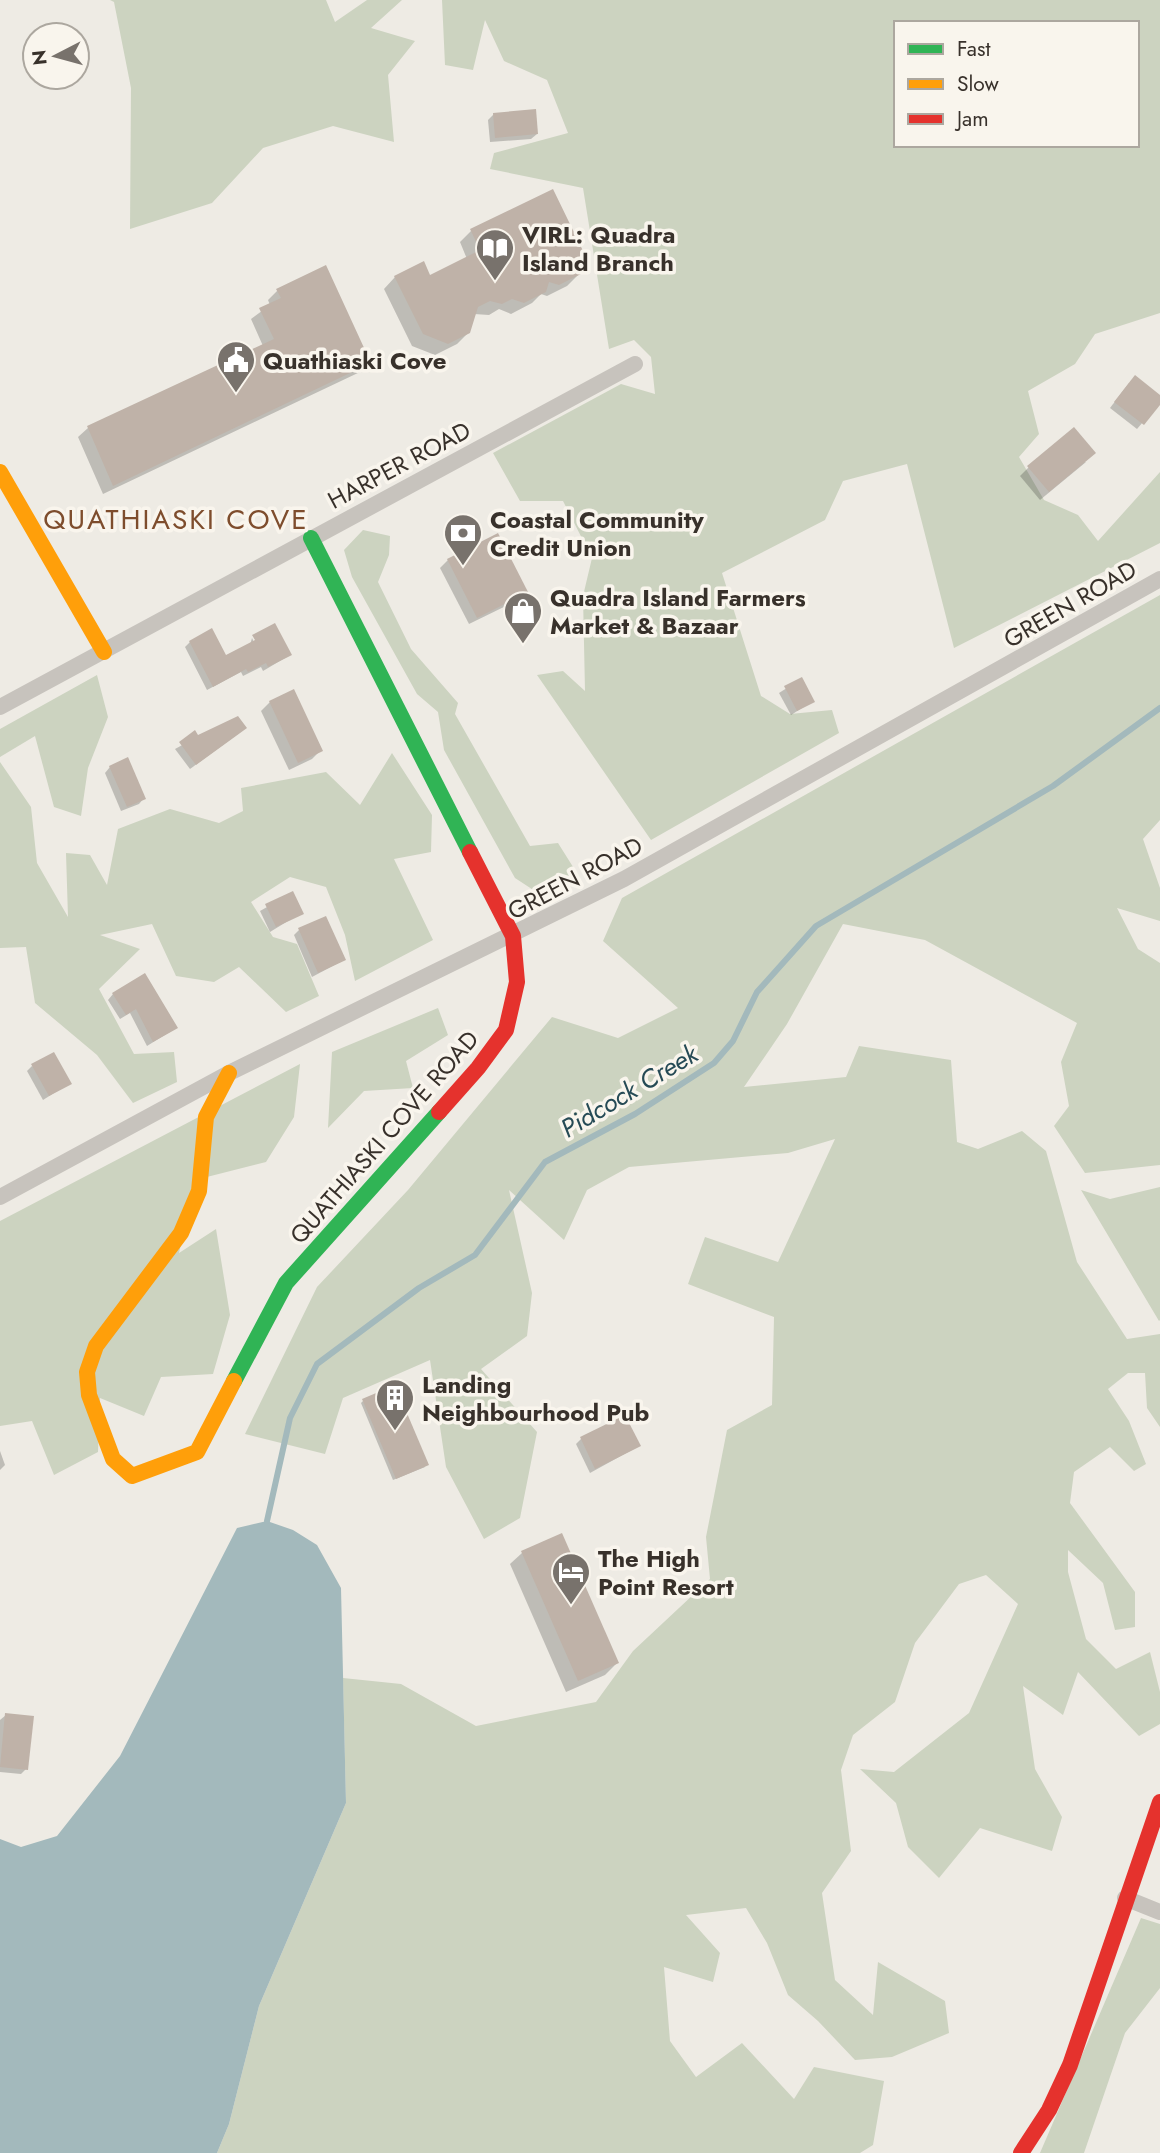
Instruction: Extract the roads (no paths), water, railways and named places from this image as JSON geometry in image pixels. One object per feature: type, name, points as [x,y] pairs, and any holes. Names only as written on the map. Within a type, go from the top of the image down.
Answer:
[{"type":"street","name":"HARPER ROAD","points":[[0,707],[635,364]]},
{"type":"street","points":[[0,472],[104,652]]},
{"type":"street","name":"QUATHIASKI COVE ROAD","points":[[229,1073],[206,1117],[200,1191],[181,1233],[96,1346],[87,1372],[89,1395],[113,1459],[121,1469],[132,1476],[197,1452],[286,1283],[478,1068],[506,1030],[517,982],[513,936],[311,538]]},
{"type":"street","name":"GREEN ROAD","points":[[0,1197],[229,1073],[513,936],[653,863],[1160,579]]},
{"type":"street","points":[[1021,2153],[1043,2125],[1079,2049],[1125,1898],[1160,1802]]},
{"type":"street","points":[[1125,1898],[1160,1912]]},
{"type":"waterway","name":"Pidcock Creek","points":[[267,1521],[290,1418],[317,1364],[419,1288],[475,1255],[545,1162],[635,1114],[714,1063],[733,1041],[757,992],[816,926],[1053,786],[1160,708]]},
{"type":"place","name":"VIRL: Quadra Island Branch","points":[[495,282]]},
{"type":"place","name":"Quathiaski Cove","points":[[236,394]]},
{"type":"place","name":"Coastal Community Credit Union","points":[[463,567]]},
{"type":"place","name":"Quadra Island Farmers Market & Bazaar","points":[[523,645]]},
{"type":"place","name":"Landing Neighbourhood Pub","points":[[395,1432]]},
{"type":"place","name":"The High Point Resort","points":[[571,1606]]},
{"type":"district","name":"QUATHIASKI COVE","points":[[176,519]]}]
